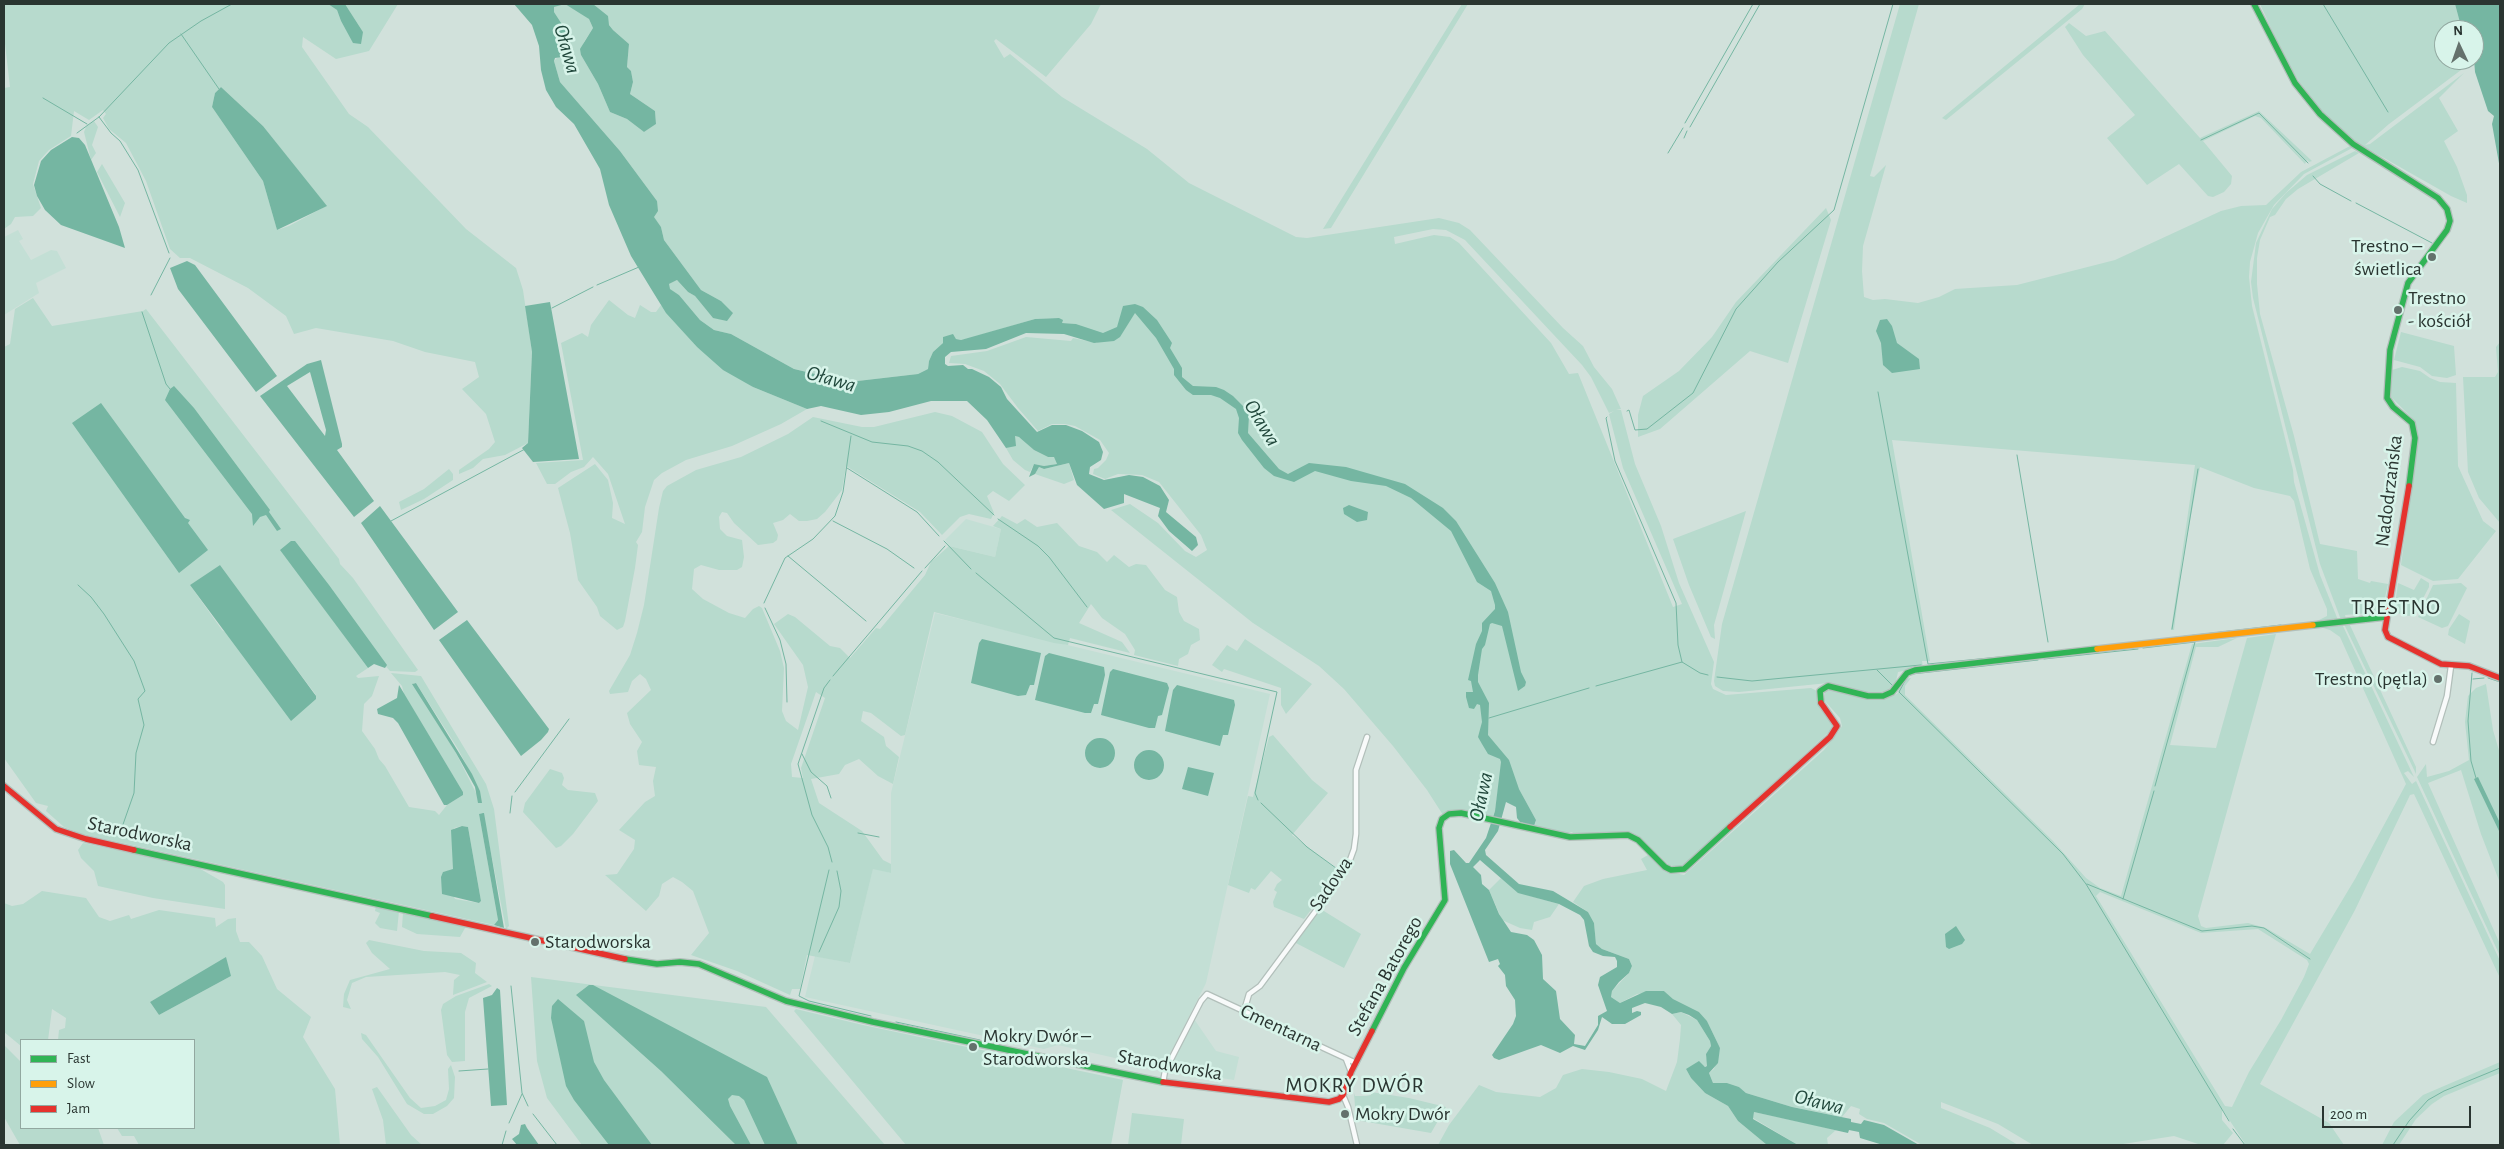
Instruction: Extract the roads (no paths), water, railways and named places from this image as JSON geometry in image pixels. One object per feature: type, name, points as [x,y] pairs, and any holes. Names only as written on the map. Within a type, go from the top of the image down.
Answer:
[{"type":"street","name":"Nadodrzańska","points":[[2254,4],[2285,66],[2304,95],[2333,127],[2361,150],[2441,200],[2446,206],[2450,218],[2445,233],[2408,283],[2390,350],[2388,398],[2392,406],[2412,423],[2415,438],[2385,629],[2388,637],[2442,664],[2451,666]]},
{"type":"street","name":"Stefana Batorego","points":[[1343,1095],[1351,1072],[1404,968],[1445,900],[1446,880],[1439,828],[1442,819],[1456,813],[1570,837],[1628,835],[1638,840],[1665,867],[1670,870],[1684,869],[1830,737],[1837,726],[1832,714],[1820,701],[1820,691],[1823,688],[1835,687],[1859,694],[1883,696],[1892,692],[1904,677],[1915,670],[2386,617]]},
{"type":"street","points":[[2433,742],[2447,696],[2451,666],[2468,666],[2500,678]]},
{"type":"street","name":"Sadowa","points":[[1244,1011],[1249,994],[1260,986],[1329,893],[1350,860],[1356,834],[1356,770],[1367,737]]},
{"type":"street","name":"Starodworska","points":[[4,786],[45,821],[72,836],[650,964],[680,962],[699,964],[786,1001],[873,1022],[1163,1082],[1321,1102],[1334,1101],[1343,1095]]},
{"type":"street","name":"Cmentarna","points":[[1163,1082],[1165,1071],[1205,994],[1356,1063]]},
{"type":"street","points":[[1346,1059],[1351,1072]]},
{"type":"street","points":[[1343,1095],[1348,1107],[1357,1145]]},
{"type":"water","points":[[328,4],[345,4],[363,32],[361,44],[353,43],[337,10]]},
{"type":"water","name":"Oława","points":[[514,4],[565,4],[554,7],[554,12],[567,32],[568,42],[562,57],[555,58],[554,61],[560,82],[620,151],[657,201],[658,211],[654,217],[661,227],[664,240],[701,290],[721,301],[733,313],[727,321],[713,318],[695,296],[688,292],[677,280],[669,284],[670,289],[679,295],[700,320],[714,330],[731,334],[794,369],[849,382],[918,374],[928,369],[933,352],[943,343],[943,337],[953,334],[956,339],[961,340],[1035,319],[1059,318],[1063,320],[1062,323],[1076,324],[1103,333],[1117,327],[1123,306],[1135,304],[1143,307],[1157,320],[1172,343],[1170,348],[1182,368],[1182,377],[1193,386],[1216,387],[1224,390],[1246,409],[1249,415],[1248,433],[1279,469],[1288,474],[1309,463],[1346,467],[1405,484],[1443,508],[1456,521],[1495,583],[1508,612],[1521,672],[1526,682],[1525,686],[1518,691],[1502,626],[1490,624],[1485,645],[1482,649],[1478,675],[1478,682],[1489,703],[1488,735],[1509,760],[1519,789],[1536,820],[1534,826],[1520,822],[1517,818],[1516,807],[1506,802],[1498,831],[1485,850],[1486,855],[1519,884],[1553,891],[1588,912],[1594,923],[1596,944],[1602,949],[1629,959],[1632,966],[1629,973],[1612,991],[1611,997],[1620,1003],[1646,991],[1664,991],[1673,999],[1699,1012],[1707,1021],[1720,1048],[1718,1063],[1709,1073],[1713,1083],[1727,1083],[1739,1087],[1746,1093],[1792,1107],[1851,1119],[1851,1122],[1861,1124],[1864,1120],[1884,1125],[1919,1145],[1883,1145],[1860,1138],[1859,1132],[1849,1130],[1848,1133],[1754,1112],[1753,1119],[1798,1145],[1767,1145],[1738,1121],[1728,1106],[1705,1093],[1691,1078],[1686,1069],[1699,1061],[1705,1067],[1707,1066],[1706,1054],[1711,1046],[1697,1020],[1681,1012],[1672,1014],[1661,1007],[1645,1003],[1632,1008],[1632,1013],[1637,1011],[1641,1012],[1641,1015],[1625,1024],[1612,1024],[1602,1017],[1598,1030],[1585,1050],[1573,1046],[1560,1053],[1541,1045],[1499,1060],[1494,1058],[1492,1055],[1513,1024],[1516,1016],[1515,1000],[1506,986],[1505,975],[1498,966],[1500,964],[1498,959],[1489,962],[1450,864],[1450,851],[1454,850],[1466,863],[1469,863],[1486,838],[1495,811],[1501,762],[1500,759],[1488,754],[1478,737],[1482,722],[1480,705],[1477,704],[1474,709],[1469,708],[1466,692],[1473,692],[1471,681],[1468,680],[1476,644],[1482,631],[1482,623],[1495,609],[1495,605],[1491,591],[1477,582],[1451,531],[1411,498],[1386,486],[1351,481],[1315,471],[1294,482],[1274,476],[1264,468],[1238,433],[1239,418],[1236,409],[1220,398],[1211,395],[1193,395],[1186,390],[1174,375],[1174,369],[1156,338],[1135,313],[1120,337],[1114,341],[1094,343],[1064,334],[1026,333],[986,349],[951,352],[945,357],[945,364],[948,366],[963,365],[968,369],[989,377],[1001,387],[1007,399],[1037,432],[1052,425],[1066,425],[1082,431],[1099,442],[1103,452],[1101,460],[1090,467],[1089,474],[1104,480],[1129,475],[1143,477],[1160,486],[1169,500],[1166,512],[1196,537],[1198,545],[1192,551],[1169,531],[1158,516],[1160,508],[1124,494],[1124,503],[1104,509],[1077,485],[1069,463],[1044,469],[1039,467],[1035,474],[1029,477],[1034,464],[1044,466],[1057,464],[1054,457],[1048,457],[1034,450],[1019,437],[1015,436],[1016,446],[1006,448],[987,420],[967,401],[931,401],[889,412],[861,415],[821,406],[807,409],[753,387],[723,370],[697,347],[666,313],[631,256],[609,205],[600,169],[574,124],[556,107],[546,90],[541,70],[539,46],[532,25]],"holes":[[[1480,860],[1518,893],[1559,904],[1580,915],[1584,920],[1589,946],[1593,952],[1603,956],[1615,957],[1617,961],[1617,967],[1600,977],[1598,985],[1607,1011],[1598,1016],[1598,1025],[1585,1046],[1574,1044],[1575,1035],[1560,1019],[1556,991],[1543,979],[1542,955],[1534,940],[1527,935],[1511,932],[1499,914],[1489,890],[1482,884],[1481,875],[1473,867]]]},
{"type":"water","points":[[565,4],[593,4],[608,16],[609,25],[629,44],[627,67],[631,71],[633,82],[630,94],[655,111],[656,124],[644,132],[627,119],[610,112],[598,84],[581,55],[580,49],[593,28],[589,19]]},
{"type":"water","points":[[2455,4],[2500,4],[2500,169],[2492,124],[2494,116],[2488,111],[2475,72],[2475,70],[2484,70],[2484,20],[2459,20]]},
{"type":"water","points":[[221,87],[263,126],[327,206],[277,230],[263,181],[212,107],[215,93]]},
{"type":"water","points":[[72,137],[79,138],[85,145],[119,227],[125,248],[61,225],[45,210],[37,196],[34,185],[41,161],[51,150]]},
{"type":"water","points":[[187,261],[195,265],[277,376],[256,392],[178,289],[170,268]]},
{"type":"water","points":[[550,302],[579,459],[533,462],[522,448],[528,443],[532,352],[525,306]]},
{"type":"water","points":[[1887,319],[1892,326],[1897,343],[1919,359],[1920,369],[1892,373],[1883,365],[1881,343],[1876,331],[1880,320]]},
{"type":"water","points":[[321,360],[342,444],[342,447],[337,450],[374,501],[354,517],[260,396],[307,364]],"holes":[[[310,372],[326,430],[325,436],[287,386]]]},
{"type":"water","points":[[174,386],[194,408],[270,510],[269,512],[281,529],[277,531],[266,515],[260,517],[253,526],[252,514],[165,400],[170,389]]},
{"type":"water","points":[[101,403],[185,518],[190,520],[188,523],[208,550],[179,573],[72,423]]},
{"type":"water","points":[[1349,505],[1368,512],[1367,520],[1357,522],[1344,514],[1343,508]]},
{"type":"water","points":[[380,506],[458,612],[434,630],[361,523]]},
{"type":"water","points":[[291,541],[295,541],[329,585],[387,665],[385,668],[374,664],[368,668],[280,550]]},
{"type":"water","points":[[220,565],[316,696],[316,699],[291,721],[190,585]]},
{"type":"water","points":[[467,620],[549,729],[541,740],[521,756],[439,640]]},
{"type":"water","points":[[982,639],[1041,653],[1034,685],[1030,685],[1026,695],[1018,696],[971,683],[979,643]]},
{"type":"water","points":[[1049,653],[1104,667],[1105,675],[1098,704],[1094,704],[1091,713],[1035,700],[1045,656]]},
{"type":"water","points":[[1113,669],[1167,683],[1169,688],[1162,715],[1158,716],[1155,728],[1101,715],[1110,672]]},
{"type":"water","points":[[416,683],[472,774],[480,791],[482,803],[478,803],[475,787],[456,753],[412,684]]},
{"type":"water","points":[[399,685],[463,792],[463,795],[447,805],[444,805],[398,723],[393,718],[378,714],[377,709],[397,698]]},
{"type":"water","points":[[1177,685],[1234,700],[1235,705],[1228,735],[1223,735],[1220,746],[1165,731],[1173,690]]},
{"type":"water","points":[[1100,738],[1106,739],[1114,747],[1114,759],[1106,767],[1100,768],[1094,767],[1086,759],[1085,753],[1086,747],[1094,739]]},
{"type":"water","points":[[1149,750],[1155,751],[1163,759],[1163,771],[1155,779],[1149,780],[1143,779],[1135,771],[1134,765],[1135,759],[1143,751]]},
{"type":"water","points":[[1188,767],[1214,773],[1208,796],[1182,789]]},
{"type":"water","points":[[2478,777],[2500,823],[2500,833],[2474,779]]},
{"type":"water","points":[[484,813],[504,928],[494,925],[498,920],[479,814]]},
{"type":"water","points":[[462,826],[468,827],[481,901],[479,903],[442,894],[441,877],[443,872],[453,869],[451,830]]},
{"type":"water","points":[[1956,926],[1965,940],[1962,944],[1949,949],[1946,947],[1945,934]]},
{"type":"water","points":[[226,957],[231,976],[159,1015],[150,1002]]},
{"type":"water","points":[[589,985],[593,985],[767,1077],[798,1145],[765,1145],[744,1100],[739,1096],[732,1095],[728,1099],[730,1106],[751,1145],[736,1145],[661,1071],[576,995]]},
{"type":"water","points":[[497,988],[500,990],[507,1105],[491,1106],[483,998],[492,995]]},
{"type":"water","points":[[558,999],[584,1021],[594,1062],[604,1080],[652,1145],[609,1145],[574,1100],[566,1086],[551,1018],[552,1006]]},
{"type":"water","points":[[525,1124],[539,1145],[517,1145],[512,1139],[519,1134],[521,1125]]},
{"type":"waterway","points":[[77,133],[99,117],[169,43],[201,21],[232,4]]},
{"type":"waterway","points":[[1685,123],[1753,4]]},
{"type":"waterway","points":[[1690,127],[1760,4]]},
{"type":"waterway","points":[[1627,411],[1629,410],[1635,430],[1647,429],[1693,393],[1736,309],[1778,262],[1834,210],[1893,4]]},
{"type":"waterway","points":[[2323,4],[2388,112]]},
{"type":"waterway","points":[[181,34],[219,89]]},
{"type":"waterway","points":[[43,98],[87,124]]},
{"type":"waterway","points":[[2201,140],[2259,113],[2308,163]]},
{"type":"waterway","points":[[99,117],[111,133],[120,141],[138,170],[169,253]]},
{"type":"waterway","points":[[1668,153],[1683,128]]},
{"type":"waterway","points":[[1684,138],[1687,131]]},
{"type":"waterway","points":[[2313,176],[2320,184],[2351,201]]},
{"type":"waterway","points":[[2356,203],[2432,243]]},
{"type":"waterway","points":[[151,295],[170,258]]},
{"type":"waterway","points":[[597,285],[639,267]]},
{"type":"waterway","points":[[552,308],[593,287]]},
{"type":"waterway","points":[[142,312],[166,384],[170,389]]},
{"type":"waterway","points":[[1878,392],[1928,664],[2050,652]]},
{"type":"waterway","points":[[1607,417],[1615,461],[1676,603],[1678,645],[1682,662]]},
{"type":"waterway","points":[[821,421],[872,442],[908,446],[922,451],[938,462],[994,515]]},
{"type":"waterway","points":[[764,603],[785,558],[813,539],[835,516],[843,492],[851,436]]},
{"type":"waterway","points":[[391,521],[525,449]]},
{"type":"waterway","points":[[2017,455],[2048,642]]},
{"type":"waterway","points":[[847,468],[917,512],[939,536]]},
{"type":"waterway","points":[[2172,629],[2198,469]]},
{"type":"waterway","points":[[998,519],[1038,546],[1049,557],[1087,607]]},
{"type":"waterway","points":[[833,521],[887,549],[914,568]]},
{"type":"waterway","points":[[944,541],[971,569]]},
{"type":"waterway","points":[[925,568],[945,546]]},
{"type":"waterway","points":[[788,556],[866,621]]},
{"type":"waterway","points":[[833,676],[922,571]]},
{"type":"waterway","points":[[976,573],[1054,638],[1277,692],[1255,793],[1258,800]]},
{"type":"waterway","points":[[78,585],[91,597],[104,614],[134,661],[145,691],[138,699],[144,725],[136,753],[134,793],[120,833]]},
{"type":"waterway","points":[[765,608],[780,640],[786,664],[787,702]]},
{"type":"waterway","points":[[2170,638],[2281,625]]},
{"type":"waterway","points":[[2143,641],[2164,639]]},
{"type":"waterway","points":[[2143,648],[2195,642],[2155,786]]},
{"type":"waterway","points":[[2056,651],[2120,644]]},
{"type":"waterway","points":[[2044,659],[2138,649]]},
{"type":"waterway","points":[[2038,660],[1912,674],[1907,677],[1899,692],[2063,854],[2086,884],[2229,1121]]},
{"type":"waterway","points":[[1596,686],[1682,662],[1700,673],[1708,675]]},
{"type":"waterway","points":[[1717,677],[1752,681],[1921,665]]},
{"type":"waterway","points":[[1877,670],[1893,686]]},
{"type":"waterway","points":[[2472,673],[2468,721],[2471,761],[2476,778]]},
{"type":"waterway","points":[[2473,679],[2484,678]]},
{"type":"waterway","points":[[2488,678],[2500,682]]},
{"type":"waterway","points":[[830,680],[824,688],[798,764],[812,815],[828,847],[832,862]]},
{"type":"waterway","points":[[1489,718],[1589,688]]},
{"type":"waterway","points":[[515,792],[569,719]]},
{"type":"waterway","points":[[802,754],[811,772],[827,786],[831,798]]},
{"type":"waterway","points":[[2123,899],[2154,791]]},
{"type":"waterway","points":[[510,813],[512,796]]},
{"type":"waterway","points":[[1261,803],[1307,847],[1340,871]]},
{"type":"waterway","points":[[858,833],[879,837]]},
{"type":"waterway","points":[[829,870],[799,996],[809,1001],[871,1016]]},
{"type":"waterway","points":[[819,952],[839,907],[841,891],[837,871]]},
{"type":"waterway","points":[[2087,884],[2202,931],[2252,926],[2264,928],[2310,959]]},
{"type":"waterway","points":[[511,986],[522,1093],[528,1106]]},
{"type":"waterway","points":[[896,1022],[980,1040]]},
{"type":"waterway","points":[[2393,1145],[2409,1121],[2428,1100],[2444,1091],[2500,1068]]},
{"type":"waterway","points":[[459,1071],[488,1069]]},
{"type":"waterway","points":[[509,1123],[522,1094]]},
{"type":"waterway","points":[[533,1114],[557,1145]]},
{"type":"waterway","points":[[2233,1129],[2245,1145]]},
{"type":"waterway","points":[[502,1145],[506,1131]]},
{"type":"place","name":"Trestno – świetlica","points":[[2432,257]]},
{"type":"place","name":"Trestno - kościół","points":[[2398,310]]},
{"type":"place","name":"Trestno (pętla)","points":[[2438,679]]},
{"type":"place","name":"Starodworska","points":[[535,942]]},
{"type":"place","name":"Mokry Dwór – Starodworska","points":[[973,1047]]},
{"type":"place","name":"Mokry Dwór","points":[[1345,1114]]},
{"type":"district","name":"TRESTNO","points":[[2396,607]]},
{"type":"district","name":"MOKRY DWÓR","points":[[1355,1085]]}]
